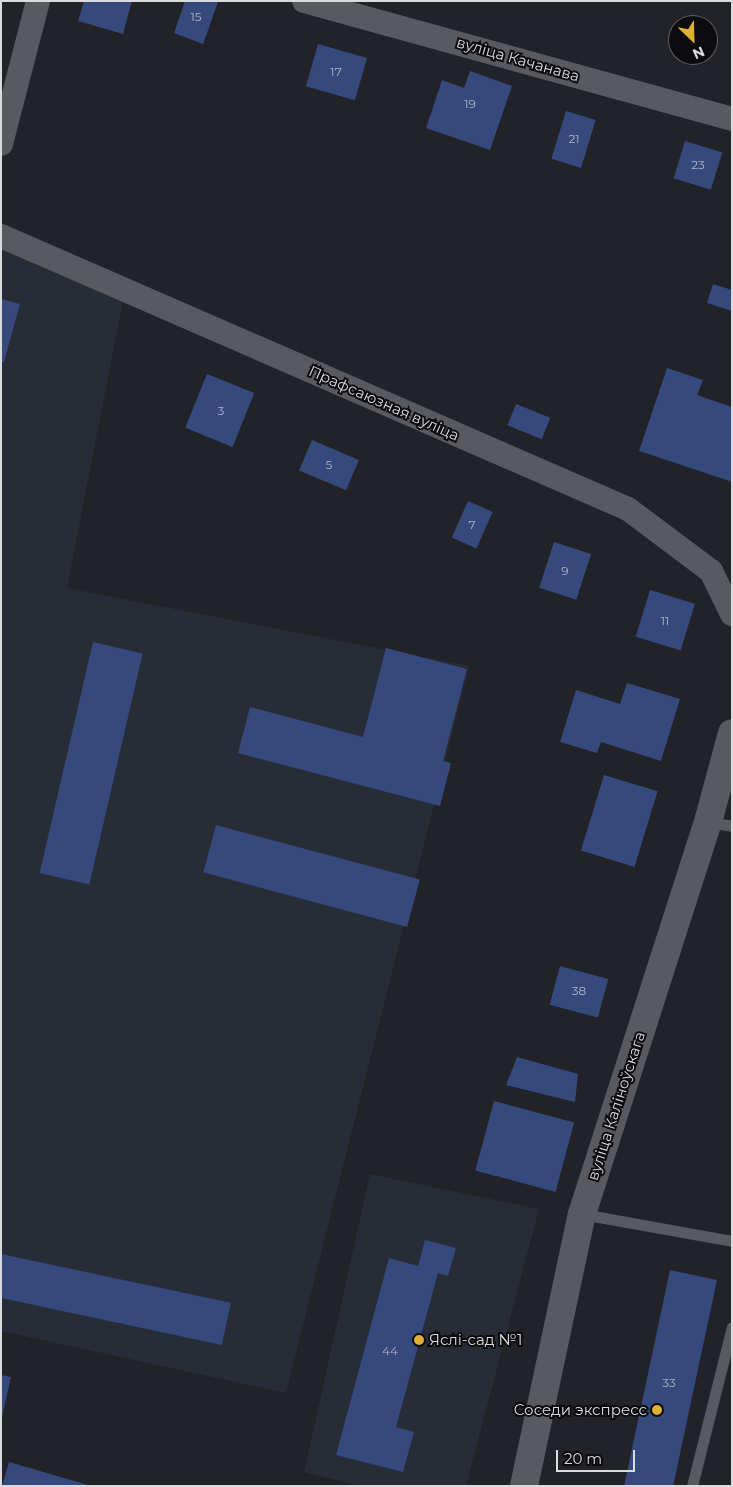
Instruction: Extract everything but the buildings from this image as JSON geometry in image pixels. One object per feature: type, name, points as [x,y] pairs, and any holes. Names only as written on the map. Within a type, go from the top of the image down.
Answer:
[{"type":"main road","name":"вуліца Каліноўскага","points":[[524,1486],[582,1214],[720,824],[732,733]]},
{"type":"street","points":[[1,144],[38,1]]},
{"type":"street","name":"вуліца Качанава","points":[[304,1],[732,119]]},
{"type":"street","name":"Прафсаюзная вуліца","points":[[1,236],[628,509],[711,571],[732,614]]},
{"type":"lane","points":[[582,1214],[732,1241]]},
{"type":"lane","points":[[692,1486],[732,1327]]},
{"type":"shaded area","points":[[1,241],[124,296],[67,588],[469,666],[286,1393],[1,1331]]},
{"type":"shaded area","name":"Яслі-сад №1","points":[[370,1174],[539,1209],[466,1486],[361,1486],[304,1472]]},
{"type":"place","name":"Яслі-сад №1","points":[[419,1340]]},
{"type":"place","name":"Соседи экспресс","points":[[657,1410]]}]
